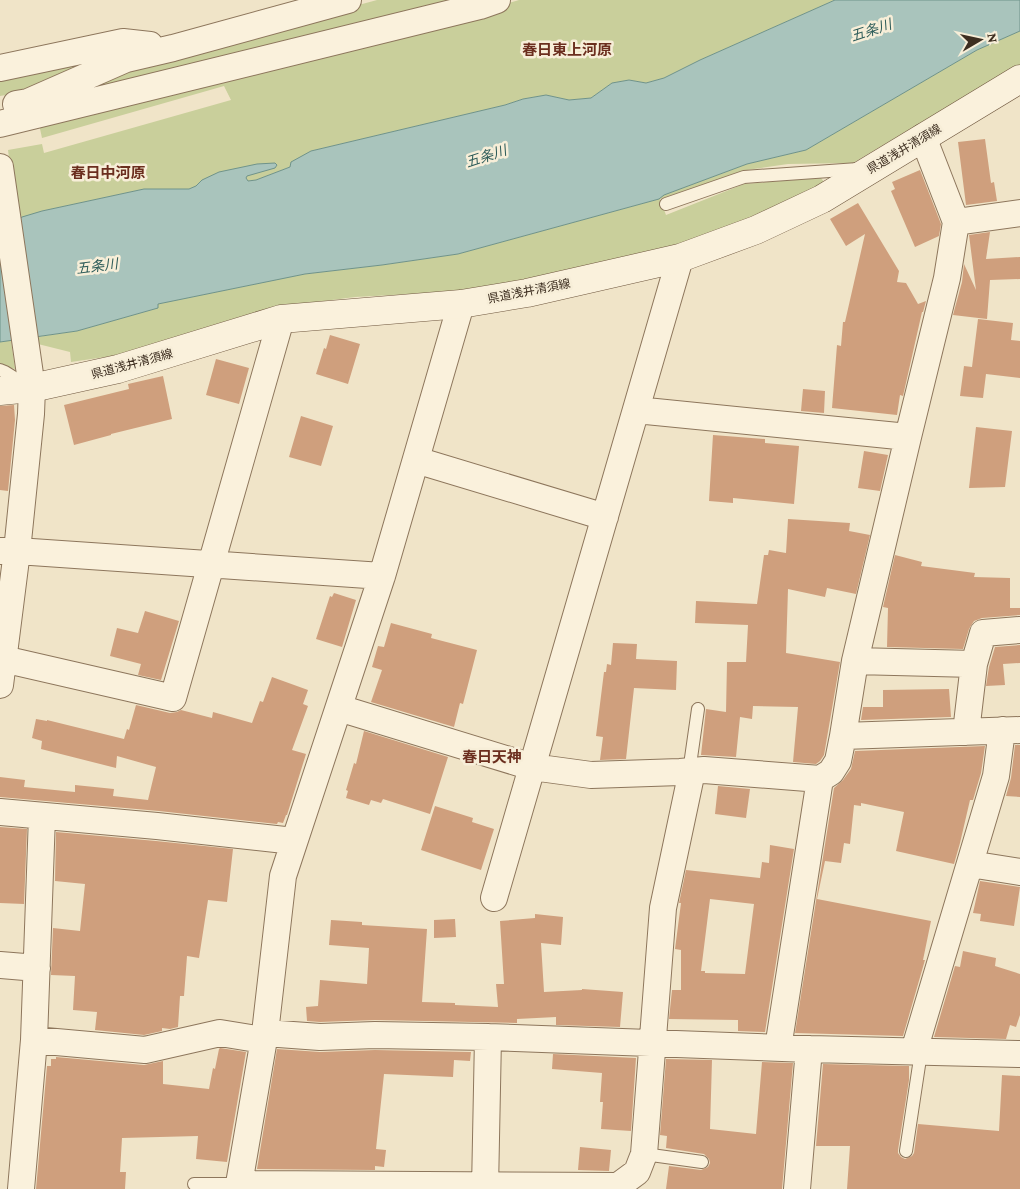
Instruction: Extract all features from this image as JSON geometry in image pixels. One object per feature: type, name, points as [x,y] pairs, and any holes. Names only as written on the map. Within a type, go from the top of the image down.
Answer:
[{"type":"main road","name":"県道浅井清須線","points":[[0,392],[30,378],[118,369],[281,319],[461,304],[527,293],[680,258],[756,230],[822,199],[1020,79]]},
{"type":"street","points":[[0,107],[28,102],[126,59],[348,0]]},
{"type":"street","points":[[0,124],[480,6],[497,0]]},
{"type":"street","points":[[0,68],[124,42],[173,48]]},
{"type":"street","points":[[338,708],[532,767],[591,776],[704,770],[820,779],[831,772],[838,761],[855,662],[947,278],[956,222],[923,137]]},
{"type":"street","points":[[0,166],[30,378],[31,414],[8,551],[0,684]]},
{"type":"street","points":[[956,222],[1020,214]]},
{"type":"street","points":[[494,898],[680,258]]},
{"type":"street","points":[[461,304],[382,576],[283,876],[246,1186],[618,1186],[637,1172],[644,1154],[663,908],[691,771]]},
{"type":"street","points":[[3,659],[173,698],[281,319]]},
{"type":"street","points":[[636,410],[908,437]]},
{"type":"street","points":[[416,460],[605,517]]},
{"type":"street","points":[[8,551],[382,576]]},
{"type":"street","points":[[966,732],[974,664],[983,633],[1020,630]]},
{"type":"street","points":[[855,662],[974,664]]},
{"type":"street","points":[[843,736],[1011,730],[970,864],[917,1051]]},
{"type":"street","points":[[778,1048],[820,779]]},
{"type":"street","points":[[0,812],[294,841]]},
{"type":"street","points":[[15,1184],[34,1040],[42,816]]},
{"type":"street","points":[[970,864],[1020,872]]},
{"type":"street","points":[[0,965],[37,968]]},
{"type":"street","points":[[34,1040],[145,1050],[220,1033],[264,1037],[375,1035],[1020,1054]]},
{"type":"street","points":[[485,1187],[488,1037]]},
{"type":"street","points":[[797,1189],[809,1049]]},
{"type":"lane","points":[[666,204],[744,177],[873,168]]},
{"type":"lane","points":[[0,370],[30,378]]},
{"type":"lane","points":[[691,771],[698,710]]},
{"type":"lane","points":[[906,1151],[917,1051]]},
{"type":"lane","points":[[644,1154],[702,1162]]},
{"type":"lane","points":[[194,1184],[246,1186]]},
{"type":"green space","points":[[377,0],[469,0],[56,105],[128,68]]},
{"type":"green space","points":[[519,0],[835,0],[664,78],[646,83],[629,80],[612,83],[591,98],[569,100],[546,95],[523,99],[505,105],[311,151],[290,167],[256,180],[248,181],[247,176],[203,180],[197,186],[189,189],[144,189],[42,211],[17,220],[8,150],[42,144],[44,153],[231,100],[224,86],[42,138],[39,124]]},
{"type":"green space","points":[[1020,31],[1020,66],[1006,72],[853,163],[788,164],[747,170],[660,199],[666,215],[744,184],[821,178],[824,182],[822,185],[760,217],[673,247],[546,278],[468,291],[355,297],[286,306],[242,316],[119,355],[71,362],[70,352],[38,344],[37,337],[77,331],[158,308],[157,304],[305,274],[458,254],[659,199],[664,195],[747,164],[806,150],[977,50]]},
{"type":"green space","points":[[110,57],[18,93],[0,96],[0,78]]},
{"type":"green space","points":[[11,340],[15,369],[0,365],[0,342]]},
{"type":"water","name":"五条川","points":[[835,0],[1020,0],[1020,31],[977,50],[806,150],[747,164],[664,195],[659,199],[458,254],[305,274],[158,304],[158,308],[77,331],[0,342],[0,231],[22,217],[144,189],[189,189],[219,172],[257,164],[275,163],[277,165],[275,168],[247,176],[246,178],[248,181],[256,180],[290,167],[291,162],[311,151],[505,105],[523,99],[546,95],[569,100],[591,98],[612,83],[629,80],[646,83],[664,78]]},
{"type":"building","points":[[985,139],[991,183],[994,182],[997,201],[966,205],[958,142]]},
{"type":"building","points":[[920,170],[941,224],[939,236],[915,247],[891,191],[895,189],[892,182]]},
{"type":"building","points":[[858,203],[899,271],[897,282],[906,283],[918,304],[926,301],[903,396],[900,395],[897,415],[832,408],[837,345],[841,346],[843,322],[845,322],[865,234],[846,246],[830,219]]},
{"type":"building","points":[[990,232],[986,259],[1020,257],[1020,279],[990,280],[987,319],[953,315],[962,282],[964,264],[976,290],[969,235]]},
{"type":"building","points":[[978,319],[1013,323],[1011,340],[1020,341],[1020,378],[986,374],[983,398],[960,396],[964,366],[972,367]]},
{"type":"building","points":[[330,335],[360,344],[348,384],[316,374]]},
{"type":"building","points":[[216,359],[249,368],[239,404],[206,395]]},
{"type":"building","points":[[163,376],[172,419],[74,445],[64,405],[129,389],[128,384]]},
{"type":"building","points":[[803,389],[825,391],[824,413],[801,411]]},
{"type":"building","points":[[14,405],[15,420],[8,491],[0,490],[0,406]]},
{"type":"building","points":[[301,416],[333,426],[321,466],[289,457]]},
{"type":"building","points":[[976,427],[1012,431],[1005,487],[969,488]]},
{"type":"building","points":[[713,435],[765,439],[765,443],[799,446],[794,504],[733,498],[733,503],[709,501]]},
{"type":"building","points":[[864,451],[888,455],[880,491],[858,488]]},
{"type":"building","points":[[788,519],[850,523],[849,531],[870,535],[856,594],[827,588],[825,597],[788,589],[786,653],[840,662],[824,755],[816,764],[793,762],[798,707],[753,706],[752,719],[740,717],[736,757],[701,755],[706,709],[726,712],[727,662],[746,662],[748,625],[695,623],[696,601],[757,604],[764,555],[768,555],[769,550],[786,553]]},
{"type":"building","points":[[895,555],[922,562],[921,566],[975,573],[974,577],[1010,578],[1010,608],[1020,608],[1020,615],[982,618],[974,621],[969,629],[963,649],[887,647],[888,608],[883,607]]},
{"type":"building","points":[[334,593],[356,600],[342,647],[316,639],[330,596],[332,597]]},
{"type":"building","points":[[145,611],[179,621],[161,680],[138,675],[141,664],[110,656],[117,628],[138,633]]},
{"type":"building","points":[[391,623],[432,634],[431,638],[477,650],[463,704],[460,703],[454,727],[371,702],[382,670],[372,667],[378,646],[384,647]]},
{"type":"building","points":[[613,643],[637,644],[636,659],[677,661],[676,690],[634,688],[626,759],[600,760],[603,737],[596,736],[604,672],[606,672],[607,664],[611,665]]},
{"type":"building","points":[[1020,645],[1020,663],[1003,664],[1005,685],[986,686],[995,647]]},
{"type":"building","points":[[272,677],[308,690],[303,704],[308,706],[292,750],[306,754],[283,823],[278,822],[277,824],[0,797],[0,777],[25,780],[24,787],[75,792],[75,785],[114,789],[113,796],[148,800],[156,767],[117,756],[116,768],[41,749],[42,741],[32,738],[36,719],[124,739],[127,729],[129,730],[136,705],[170,713],[181,710],[212,718],[213,712],[252,723],[260,701],[263,702]]},
{"type":"building","points":[[949,689],[951,717],[861,720],[863,707],[883,707],[883,690]]},
{"type":"building","points":[[364,731],[448,757],[430,814],[383,799],[381,803],[371,800],[369,805],[346,798],[348,791],[346,790],[354,763],[356,764]]},
{"type":"building","points":[[1015,745],[1020,745],[1020,797],[1006,796],[1011,778]]},
{"type":"building","points":[[985,746],[981,773],[973,800],[970,800],[954,864],[896,851],[904,812],[861,803],[861,806],[854,805],[850,844],[844,843],[841,863],[825,861],[817,899],[931,921],[923,960],[925,960],[903,1036],[795,1033],[834,788],[851,769],[855,751]]},
{"type":"building","points":[[718,786],[750,789],[746,818],[715,814]]},
{"type":"building","points":[[435,806],[473,818],[472,822],[494,829],[481,870],[421,850]]},
{"type":"building","points":[[0,827],[27,829],[24,904],[0,903]]},
{"type":"building","points":[[56,832],[233,849],[227,902],[208,900],[199,958],[187,956],[184,996],[180,996],[178,1027],[162,1028],[162,1031],[144,1035],[95,1030],[97,1012],[73,1010],[75,976],[51,975],[53,928],[80,931],[85,884],[55,881]]},
{"type":"building","points":[[770,845],[794,849],[765,1032],[738,1031],[738,1020],[669,1019],[672,990],[681,990],[681,950],[675,949],[681,903],[679,903],[686,870],[760,878],[762,862],[769,863]],"holes":[[[710,899],[754,904],[745,974],[705,973],[705,971],[701,971]]]},
{"type":"building","points":[[980,881],[1020,887],[1014,926],[980,921],[981,914],[973,913]]},
{"type":"building","points":[[535,914],[563,917],[561,945],[541,943],[544,992],[582,989],[623,992],[620,1027],[556,1025],[556,1017],[517,1019],[517,1023],[375,1020],[307,1021],[306,1007],[318,1006],[320,980],[367,984],[369,948],[329,945],[331,920],[362,922],[362,925],[427,929],[422,1002],[498,1007],[496,984],[504,984],[500,921],[535,918]]},
{"type":"building","points":[[455,919],[456,937],[434,938],[434,920]]},
{"type":"building","points":[[963,951],[996,958],[995,966],[1020,974],[1020,1015],[1016,1027],[1010,1025],[1006,1039],[934,1037],[955,966],[960,967]]},
{"type":"building","points":[[220,1048],[246,1052],[227,1162],[196,1159],[198,1136],[122,1138],[120,1172],[126,1172],[125,1189],[36,1189],[47,1066],[51,1066],[51,1059],[56,1059],[56,1057],[144,1065],[163,1061],[163,1084],[209,1089],[213,1068],[215,1069]]},
{"type":"building","points":[[277,1049],[320,1052],[375,1050],[471,1052],[470,1061],[454,1060],[453,1077],[384,1074],[376,1149],[386,1150],[384,1167],[375,1166],[375,1170],[257,1169]]},
{"type":"building","points":[[553,1054],[636,1058],[631,1131],[601,1129],[603,1102],[600,1102],[602,1073],[552,1069]]},
{"type":"building","points":[[666,1059],[712,1060],[710,1129],[756,1134],[762,1062],[793,1063],[782,1189],[666,1189],[669,1166],[701,1170],[708,1167],[710,1163],[704,1154],[666,1148],[667,1136],[660,1135]]},
{"type":"building","points":[[823,1064],[909,1066],[909,1080],[898,1150],[901,1157],[905,1159],[914,1153],[918,1124],[999,1131],[1002,1075],[1020,1076],[1020,1189],[847,1189],[850,1146],[816,1146]]},
{"type":"building","points":[[580,1147],[611,1150],[609,1171],[578,1170]]},
{"type":"district","name":"春日東上河原","points":[[567,50]]},
{"type":"district","name":"春日中河原","points":[[108,173]]},
{"type":"district","name":"春日天神","points":[[492,757]]}]
